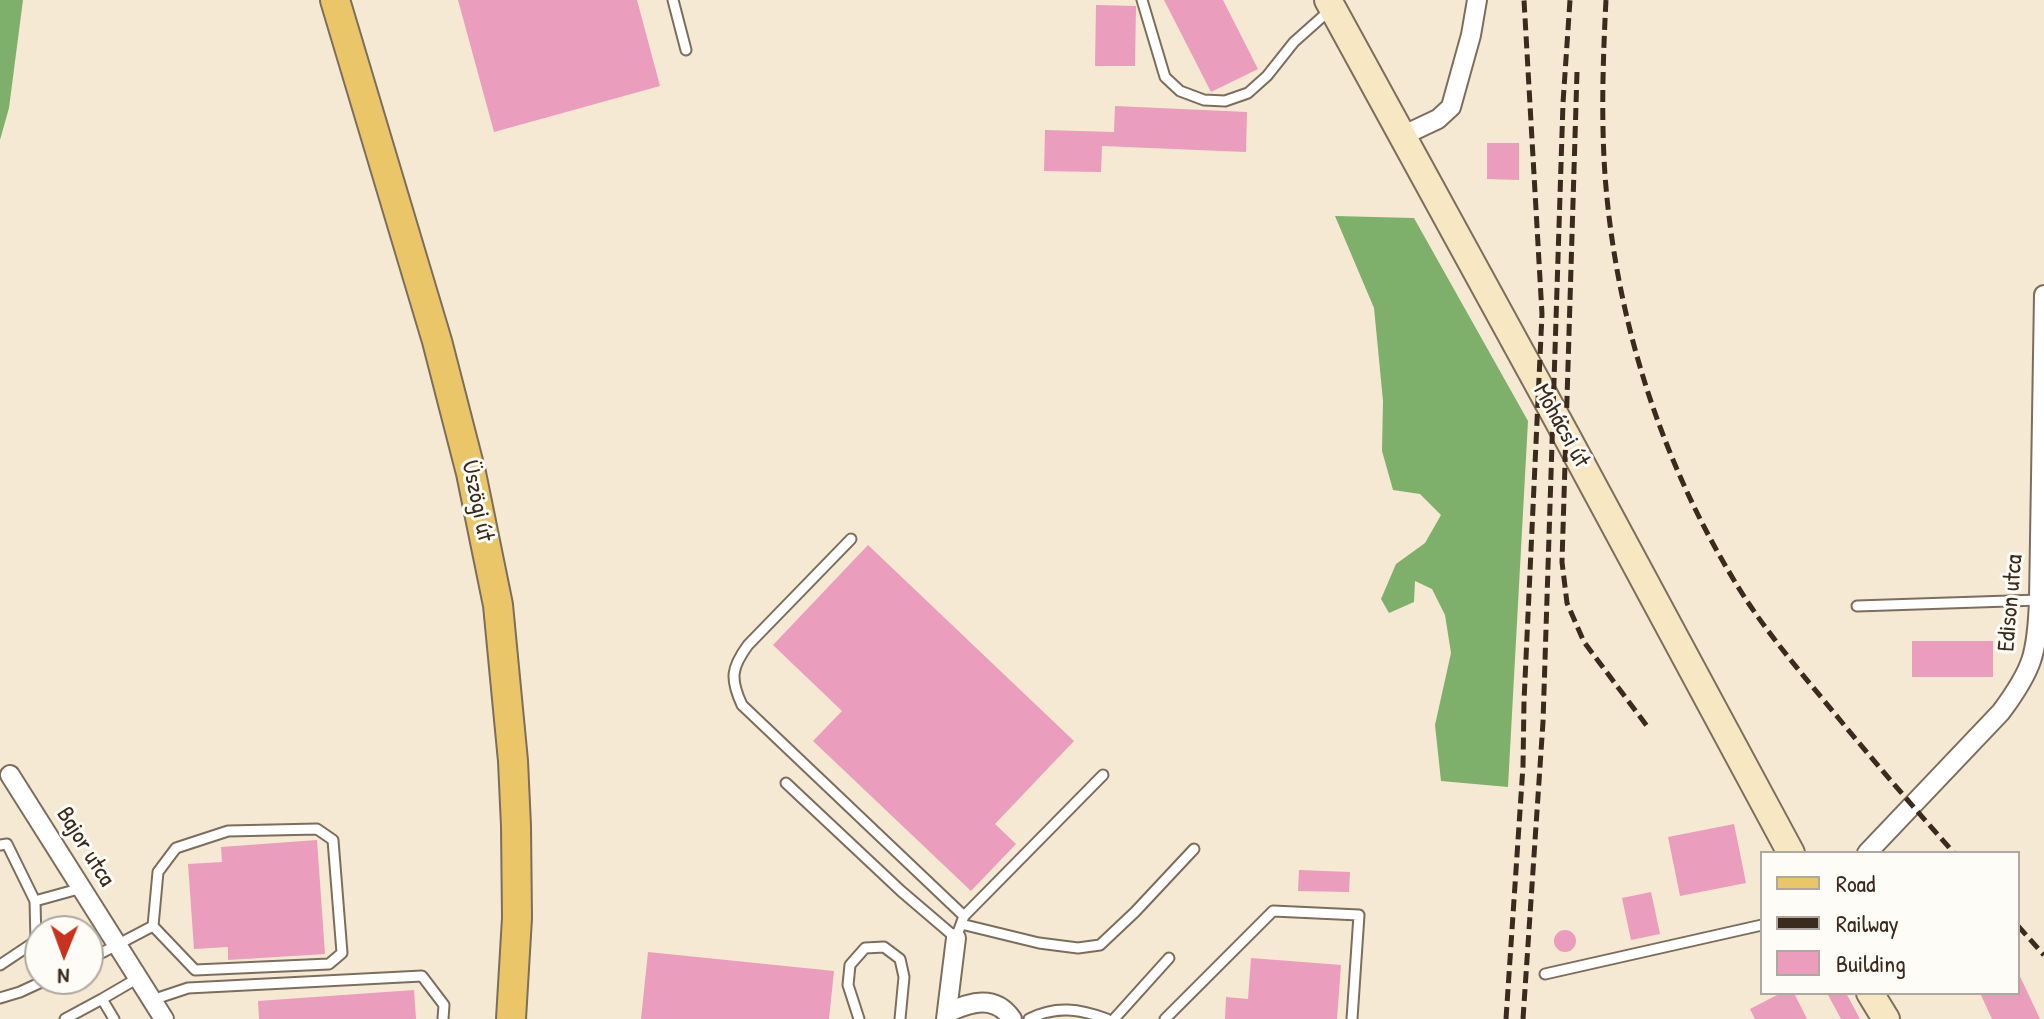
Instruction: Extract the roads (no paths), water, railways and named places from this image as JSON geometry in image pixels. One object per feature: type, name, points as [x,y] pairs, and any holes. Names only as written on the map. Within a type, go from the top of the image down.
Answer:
[{"type":"main road","name":"Üszögi út","points":[[335,0],[437,341],[471,473],[498,605],[512,746],[516,826],[517,918],[511,1019]]},
{"type":"main road","name":"Mohácsi út","points":[[1330,4],[1790,851]]},
{"type":"main road","points":[[1871,995],[1886,1019]]},
{"type":"street","points":[[1402,136],[1438,119],[1451,107],[1471,35],[1477,0]]},
{"type":"street","name":"Edison utca","points":[[1869,851],[2036,673],[2044,295]]},
{"type":"street","name":"Bajor utca","points":[[10,775],[164,1019]]},
{"type":"street","points":[[947,1016],[960,926]]},
{"type":"street","points":[[947,1016],[965,1004],[979,1001],[995,1003],[1012,1019]]},
{"type":"lane","points":[[673,0],[686,50]]},
{"type":"lane","points":[[1142,0],[1165,77],[1180,91],[1204,100],[1225,101],[1248,93],[1267,76],[1330,4]]},
{"type":"lane","points":[[851,539],[748,645],[736,662],[736,691],[742,705],[960,926]]},
{"type":"lane","points":[[1857,606],[2039,600]]},
{"type":"lane","points":[[960,926],[1103,775]]},
{"type":"lane","points":[[786,783],[901,891],[960,926],[1039,943],[1078,948],[1100,945],[1194,849]]},
{"type":"lane","points":[[317,829],[333,840],[342,953],[329,964],[195,970],[153,926],[158,872],[176,848],[228,831],[317,829]]},
{"type":"lane","points":[[0,845],[7,844],[35,901],[36,941],[0,965]]},
{"type":"lane","points":[[35,901],[82,888]]},
{"type":"lane","points":[[1165,1019],[1273,911],[1359,915],[1352,1019]]},
{"type":"lane","points":[[1545,974],[1760,925]]},
{"type":"lane","points":[[104,952],[153,926]]},
{"type":"lane","points":[[859,1019],[848,985],[850,965],[865,948],[884,947],[900,959],[904,977],[900,1019]]},
{"type":"lane","points":[[1114,1019],[1169,958]]},
{"type":"lane","points":[[152,1000],[188,988],[422,976],[444,1005],[443,1019]]},
{"type":"lane","points":[[65,1019],[138,978]]},
{"type":"lane","points":[[0,998],[24,990]]},
{"type":"lane","points":[[102,999],[114,1019]]},
{"type":"lane","points":[[1029,1019],[1045,1011],[1070,1010],[1082,1010],[1107,1019]]},
{"type":"railway","points":[[1506,1019],[1523,766],[1542,314],[1524,0]]},
{"type":"railway","points":[[1523,1019],[1543,722],[1563,103],[1570,0]]},
{"type":"railway","points":[[1606,0],[1603,131],[1611,231],[1633,342],[1669,450],[1718,552],[1758,617],[1854,737],[1952,851]]},
{"type":"railway","points":[[1577,72],[1562,562],[1567,603],[1584,642],[1650,730]]},
{"type":"railway","points":[[2020,928],[2044,955]]}]
